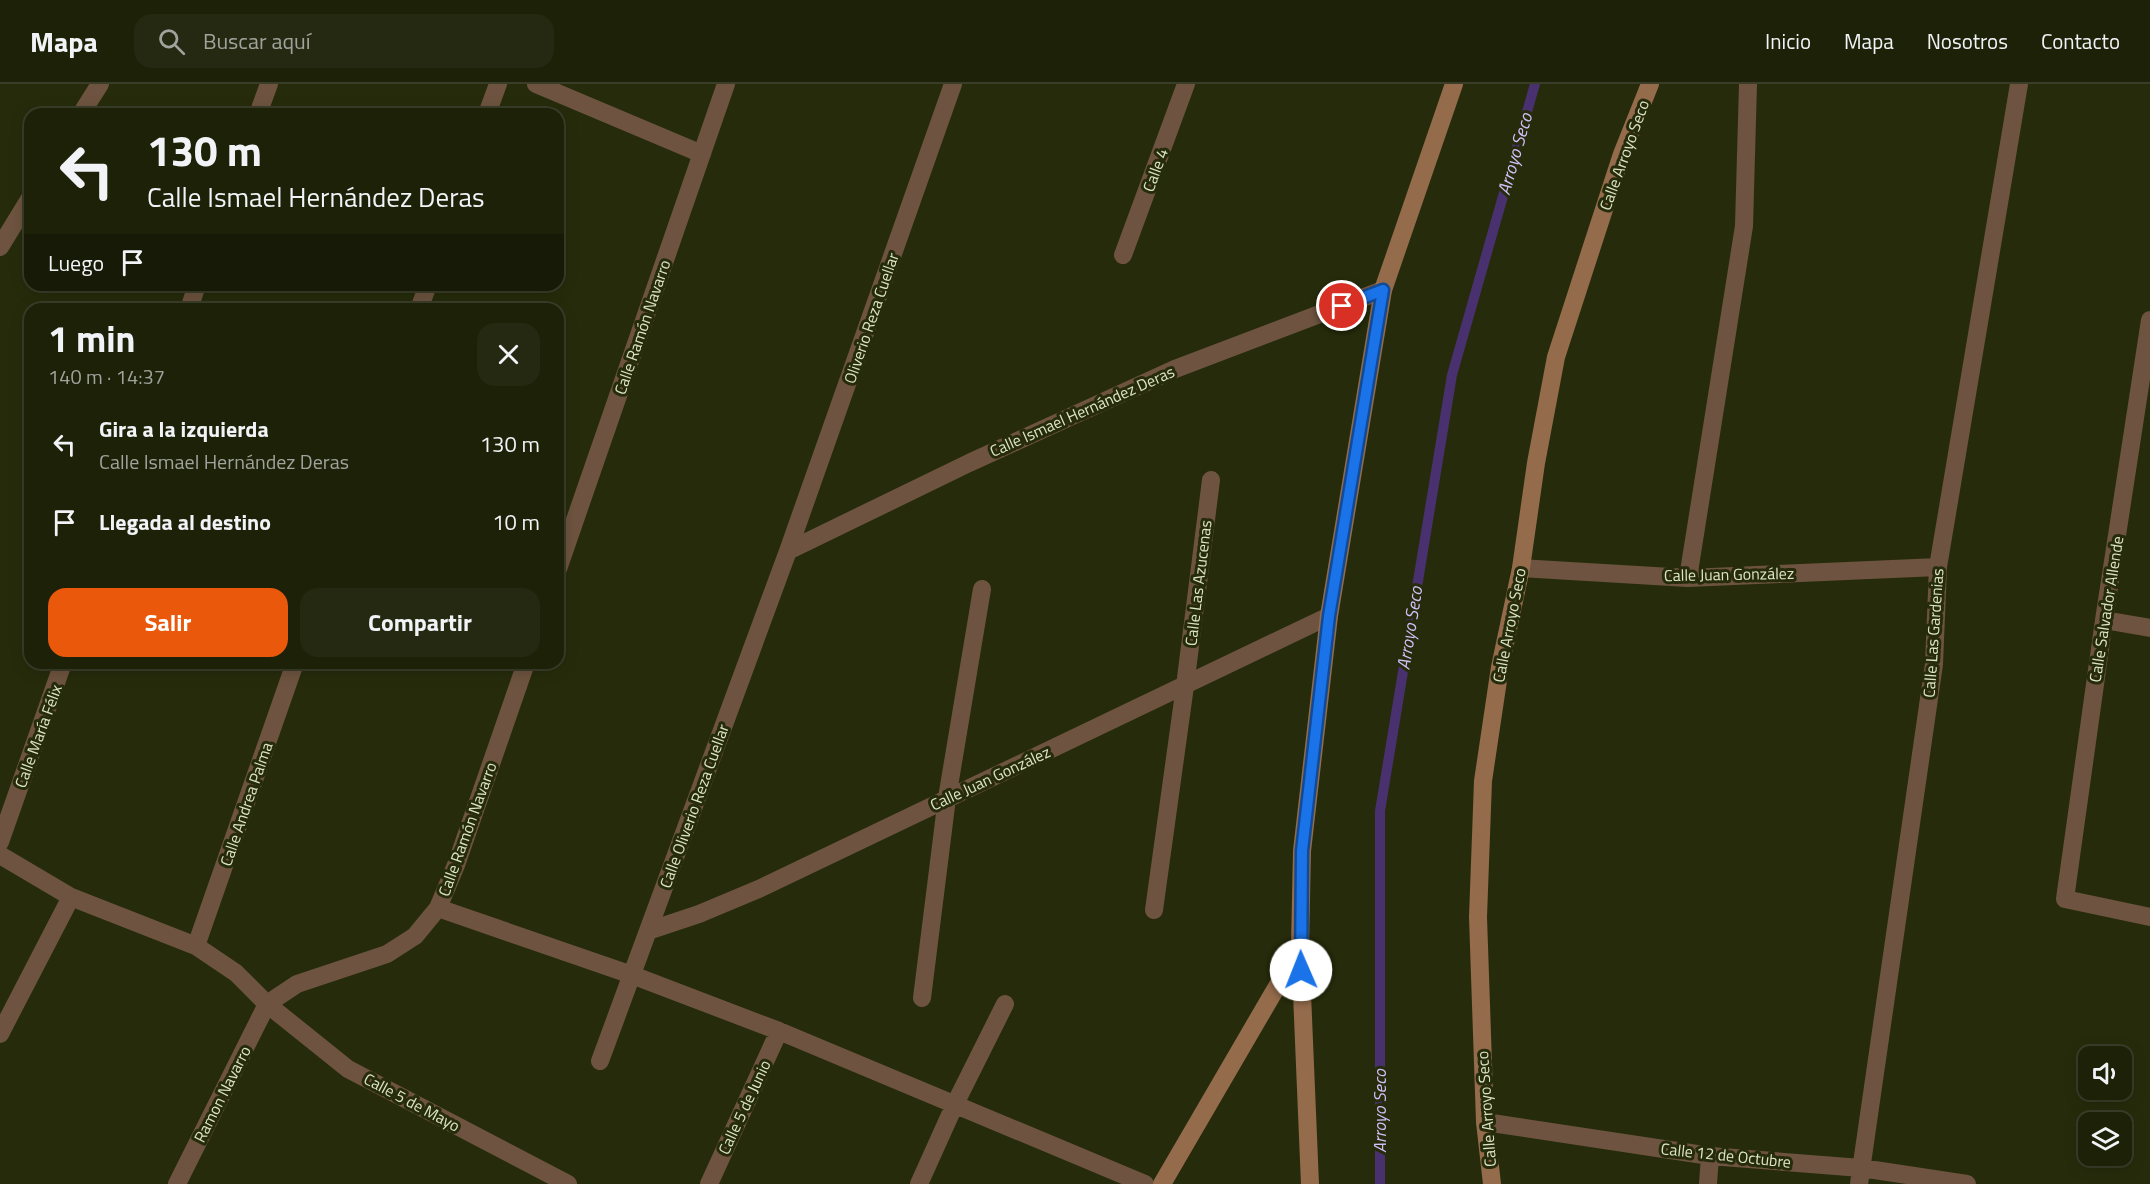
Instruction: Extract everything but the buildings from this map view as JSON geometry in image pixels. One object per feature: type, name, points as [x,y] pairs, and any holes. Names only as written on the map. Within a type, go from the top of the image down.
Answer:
[{"type":"street","points":[[85,108],[100,84]]},
{"type":"street","points":[[260,108],[269,84]]},
{"type":"street","points":[[490,108],[498,84]]},
{"type":"street","points":[[536,84],[702,154]]},
{"type":"street","name":"Calle Ramón Navarro","points":[[564,552],[726,84]]},
{"type":"street","name":"Oliverio Reza Cuellar","points":[[788,551],[953,84]]},
{"type":"street","name":"Calle 4","points":[[1124,255],[1186,84]]},
{"type":"street","points":[[1310,1184],[1300,946],[1302,851],[1329,616],[1383,290],[1454,84]]},
{"type":"street","name":"Calle Arroyo Seco","points":[[1492,1184],[1485,1122],[1478,917],[1483,780],[1500,667],[1521,568],[1536,463],[1556,357],[1622,154],[1650,84]]},
{"type":"street","points":[[1688,578],[1744,226],[1748,84]]},
{"type":"street","name":"Calle Las Gardenias","points":[[1860,1176],[1934,664],[1938,567],[2019,84]]},
{"type":"street","points":[[0,247],[24,208]]},
{"type":"street","name":"Calle Ismael Hernández Deras","points":[[788,551],[969,463],[1175,369],[1383,290]]},
{"type":"street","name":"Calle Salvador Allende","points":[[2150,320],[2149,343],[2104,620],[2065,899],[2150,917]]},
{"type":"street","name":"Calle Las Azucenas","points":[[1154,910],[1211,480]]},
{"type":"street","name":"Calle Oliverio Reza Cuellar","points":[[600,1060],[788,551]]},
{"type":"street","name":"Calle Juan González","points":[[1521,568],[1688,578],[1938,567]]},
{"type":"street","points":[[922,998],[947,798],[982,589]]},
{"type":"street","name":"Calle Juan González","points":[[648,931],[699,914],[761,888],[1329,616]]},
{"type":"street","points":[[2104,620],[2150,628]]},
{"type":"street","name":"Calle María Félix","points":[[0,842],[61,669]]},
{"type":"street","name":"Calle Andrea Palma","points":[[196,946],[293,669]]},
{"type":"street","name":"Calle Ramón Navarro","points":[[267,1004],[297,984],[387,954],[415,936],[438,908],[456,865],[524,669]]},
{"type":"street","name":"Calle 5 de Mayo","points":[[0,855],[71,897],[196,946],[236,973],[267,1004],[348,1069],[568,1184]]},
{"type":"street","points":[[0,1034],[71,897]]},
{"type":"street","points":[[438,908],[633,975],[779,1031],[1145,1184]]},
{"type":"street","points":[[1162,1184],[1300,946]]},
{"type":"street","name":"Ramon Navarro","points":[[177,1184],[267,1004]]},
{"type":"street","points":[[919,1184],[955,1104],[1005,1004]]},
{"type":"street","name":"Calle 5 de Junio","points":[[709,1184],[779,1031]]},
{"type":"street","name":"Calle 12 de Octubre","points":[[1485,1122],[1860,1176],[1967,1184]]},
{"type":"street","points":[[1708,1184],[1710,1156]]},
{"type":"waterway","name":"Arroyo Seco","points":[[1380,1184],[1380,811],[1452,375],[1535,84]]},
{"type":"route","points":[[1301,970],[1302,851],[1329,616],[1383,290],[1342,306]]}]
